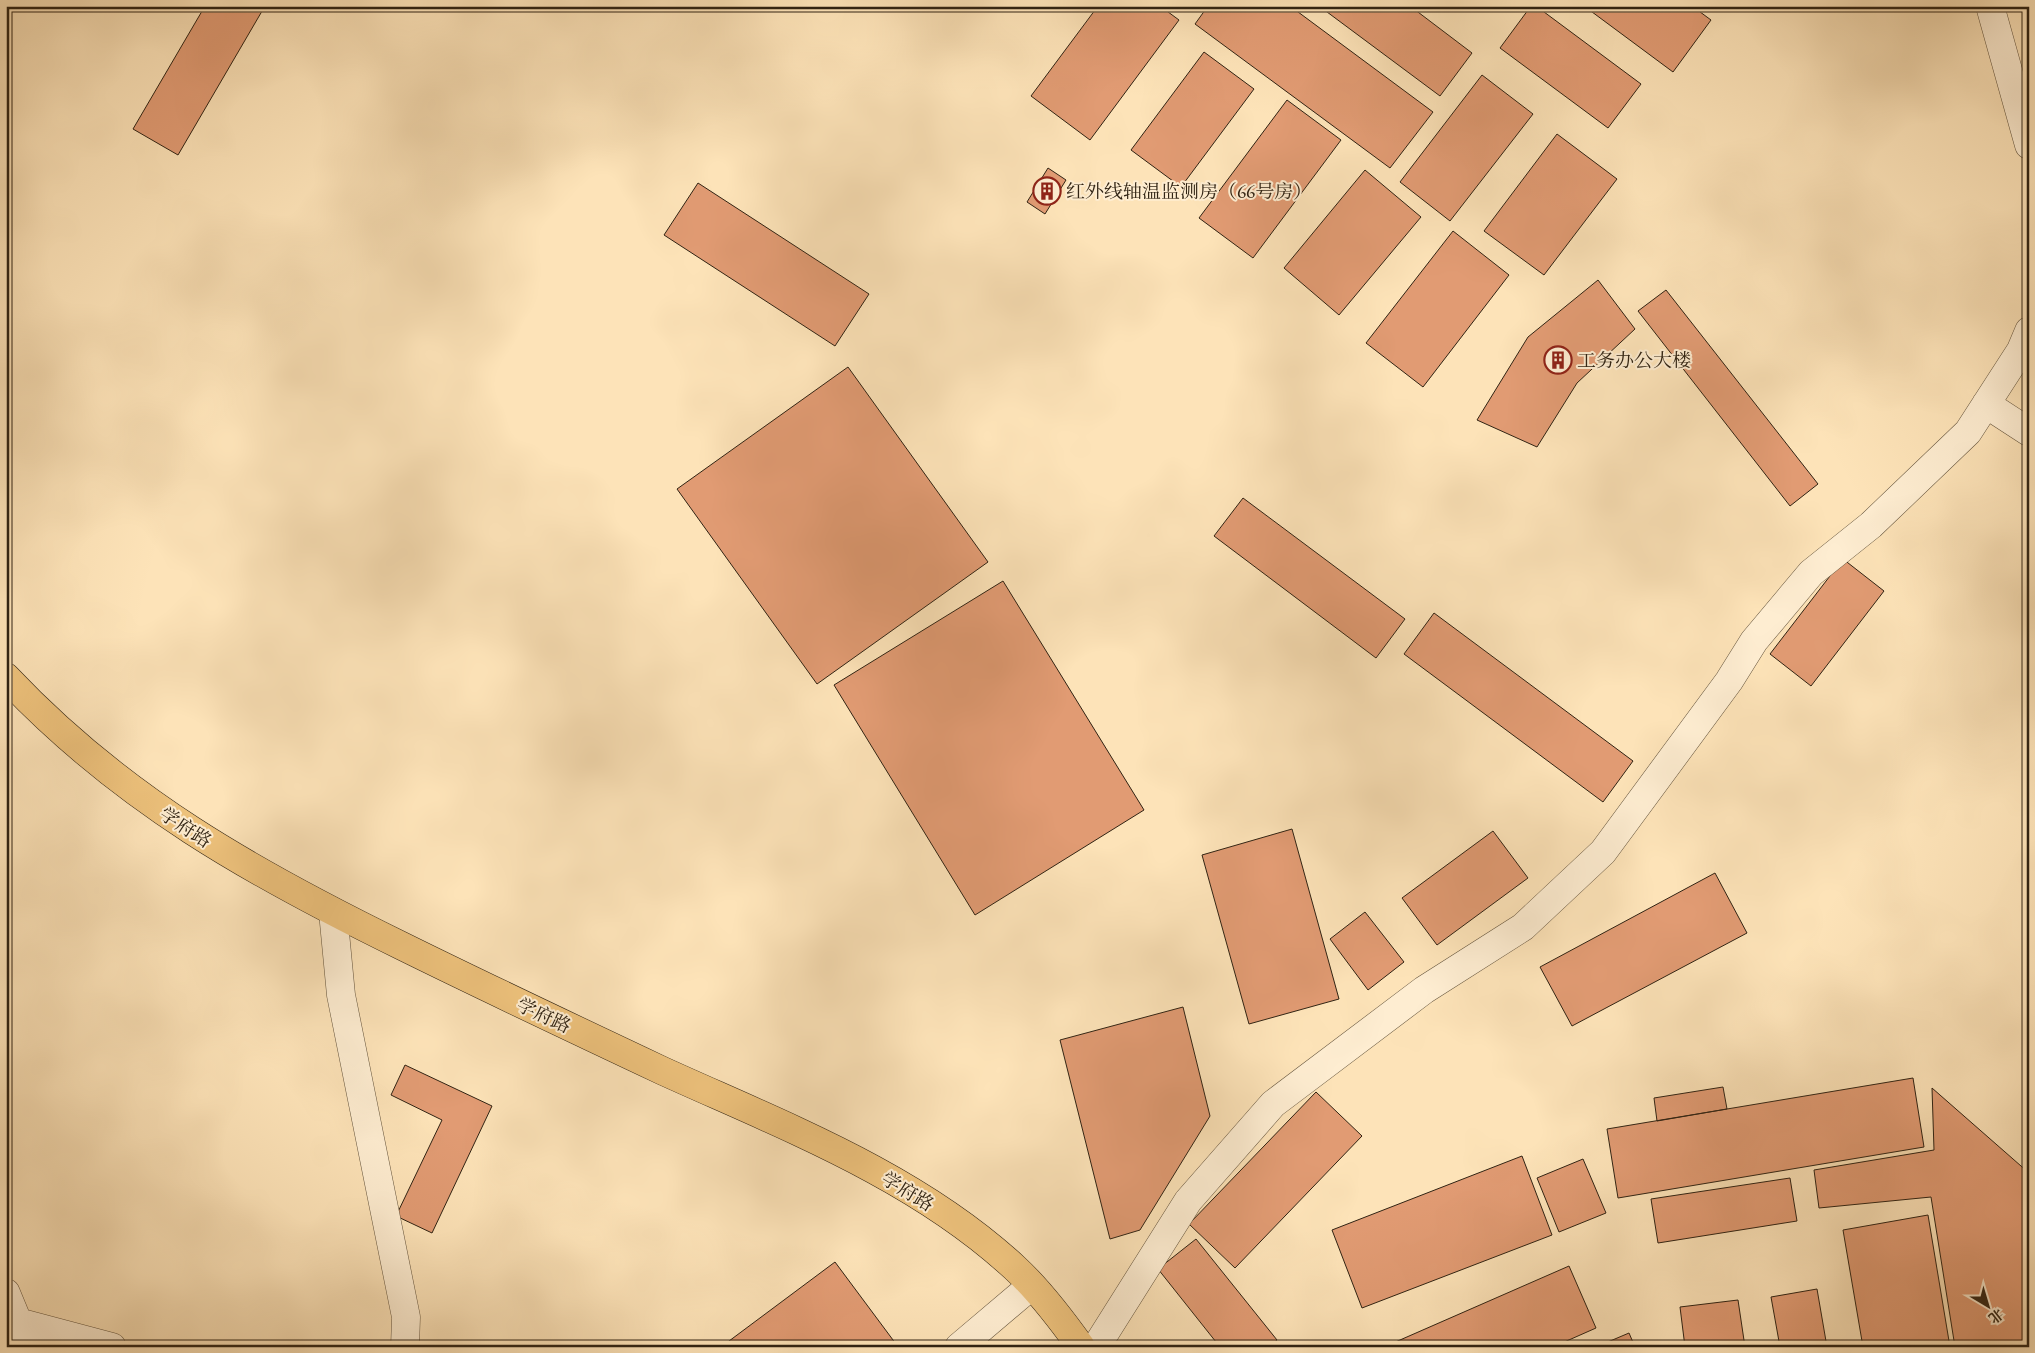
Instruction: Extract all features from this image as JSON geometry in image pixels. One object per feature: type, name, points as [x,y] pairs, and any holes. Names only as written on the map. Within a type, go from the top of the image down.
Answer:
[{"type":"main road","name":"学府路","points":[[6,677],[31,704],[90,758],[155,807],[224,852],[333,912],[516,1003],[808,1137],[918,1195],[970,1230],[1016,1269],[1057,1313],[1081,1347]]},
{"type":"street","points":[[1990,6],[2029,145]]},
{"type":"street","points":[[1096,1347],[1188,1201],[1273,1104],[1424,990],[1523,926],[1603,852],[1729,681],[1754,641],[1810,573],[1872,525],[1968,432],[2021,350],[2029,331]]},
{"type":"street","points":[[1986,404],[2029,432]]},
{"type":"street","points":[[333,912],[341,995],[406,1317],[405,1347]]},
{"type":"street","points":[[959,1347],[1031,1286]]},
{"type":"street","points":[[6,1293],[16,1331],[112,1347]]},
{"type":"building","points":[[205,6],[265,6],[178,155],[133,129]]},
{"type":"building","points":[[1098,6],[1160,6],[1179,20],[1090,140],[1031,96]]},
{"type":"building","points":[[1208,6],[1290,6],[1433,112],[1390,168],[1195,24]]},
{"type":"building","points":[[1319,6],[1410,6],[1472,53],[1440,96]]},
{"type":"building","points":[[1531,6],[1536,6],[1641,84],[1608,128],[1500,48]]},
{"type":"building","points":[[1584,6],[1692,6],[1711,20],[1673,72]]},
{"type":"building","points":[[1204,52],[1254,89],[1181,187],[1131,150]]},
{"type":"building","points":[[1482,75],[1533,114],[1450,221],[1400,182]]},
{"type":"building","points":[[1287,100],[1341,140],[1253,258],[1199,218]]},
{"type":"building","points":[[1557,134],[1617,179],[1544,275],[1484,231]]},
{"type":"building","name":"红外线轴温监测房（66号房）","points":[[1048,168],[1066,180],[1045,214],[1027,202]]},
{"type":"building","points":[[1365,170],[1421,217],[1339,315],[1284,268]]},
{"type":"building","points":[[698,183],[869,294],[835,346],[664,235]]},
{"type":"building","points":[[1453,231],[1509,275],[1423,387],[1366,343]]},
{"type":"building","name":"工务办公大楼","points":[[1598,280],[1635,329],[1577,383],[1537,447],[1477,420],[1528,337]]},
{"type":"building","points":[[1666,290],[1818,484],[1790,506],[1638,311]]},
{"type":"building","points":[[848,367],[988,562],[817,684],[677,489]]},
{"type":"building","points":[[1243,498],[1405,619],[1376,658],[1214,536]]},
{"type":"building","points":[[1843,559],[1884,591],[1811,686],[1770,654]]},
{"type":"building","points":[[1003,581],[1144,810],[975,915],[834,685]]},
{"type":"building","points":[[1434,613],[1633,761],[1603,802],[1404,654]]},
{"type":"building","points":[[1292,829],[1339,999],[1249,1024],[1202,855]]},
{"type":"building","points":[[1493,831],[1528,878],[1437,945],[1402,898]]},
{"type":"building","points":[[1715,873],[1747,933],[1572,1026],[1540,967]]},
{"type":"building","points":[[1365,912],[1404,962],[1368,990],[1330,939]]},
{"type":"building","points":[[1183,1007],[1210,1116],[1140,1230],[1110,1239],[1060,1040]]},
{"type":"building","points":[[405,1065],[492,1106],[432,1233],[396,1216],[442,1120],[391,1095]]},
{"type":"building","points":[[1913,1078],[1924,1147],[1618,1198],[1607,1129]]},
{"type":"building","points":[[1723,1087],[1727,1109],[1657,1121],[1654,1098]]},
{"type":"building","points":[[1932,1088],[2029,1173],[2029,1347],[1955,1347],[1931,1197],[1819,1208],[1814,1170],[1934,1150]]},
{"type":"building","points":[[1316,1092],[1362,1136],[1235,1268],[1189,1224]]},
{"type":"building","points":[[1522,1156],[1552,1235],[1362,1308],[1332,1230]]},
{"type":"building","points":[[1583,1159],[1606,1213],[1559,1232],[1537,1178]]},
{"type":"building","points":[[1790,1178],[1797,1221],[1658,1243],[1651,1199]]},
{"type":"building","points":[[1928,1215],[1950,1347],[1863,1347],[1843,1230]]},
{"type":"building","points":[[1196,1239],[1277,1340],[1269,1347],[1220,1347],[1158,1269]]},
{"type":"building","points":[[835,1262],[896,1344],[893,1347],[721,1347]]},
{"type":"building","points":[[1569,1266],[1596,1328],[1553,1347],[1384,1347]]},
{"type":"building","points":[[1817,1289],[1827,1347],[1780,1347],[1771,1297]]},
{"type":"building","points":[[1738,1300],[1745,1347],[1685,1347],[1680,1307]]},
{"type":"building","points":[[1629,1333],[1635,1347],[1596,1347]]},
{"type":"place","name":"红外线轴温监测房（66号房）","points":[[1047,191]]},
{"type":"place","name":"工务办公大楼","points":[[1558,360]]}]
